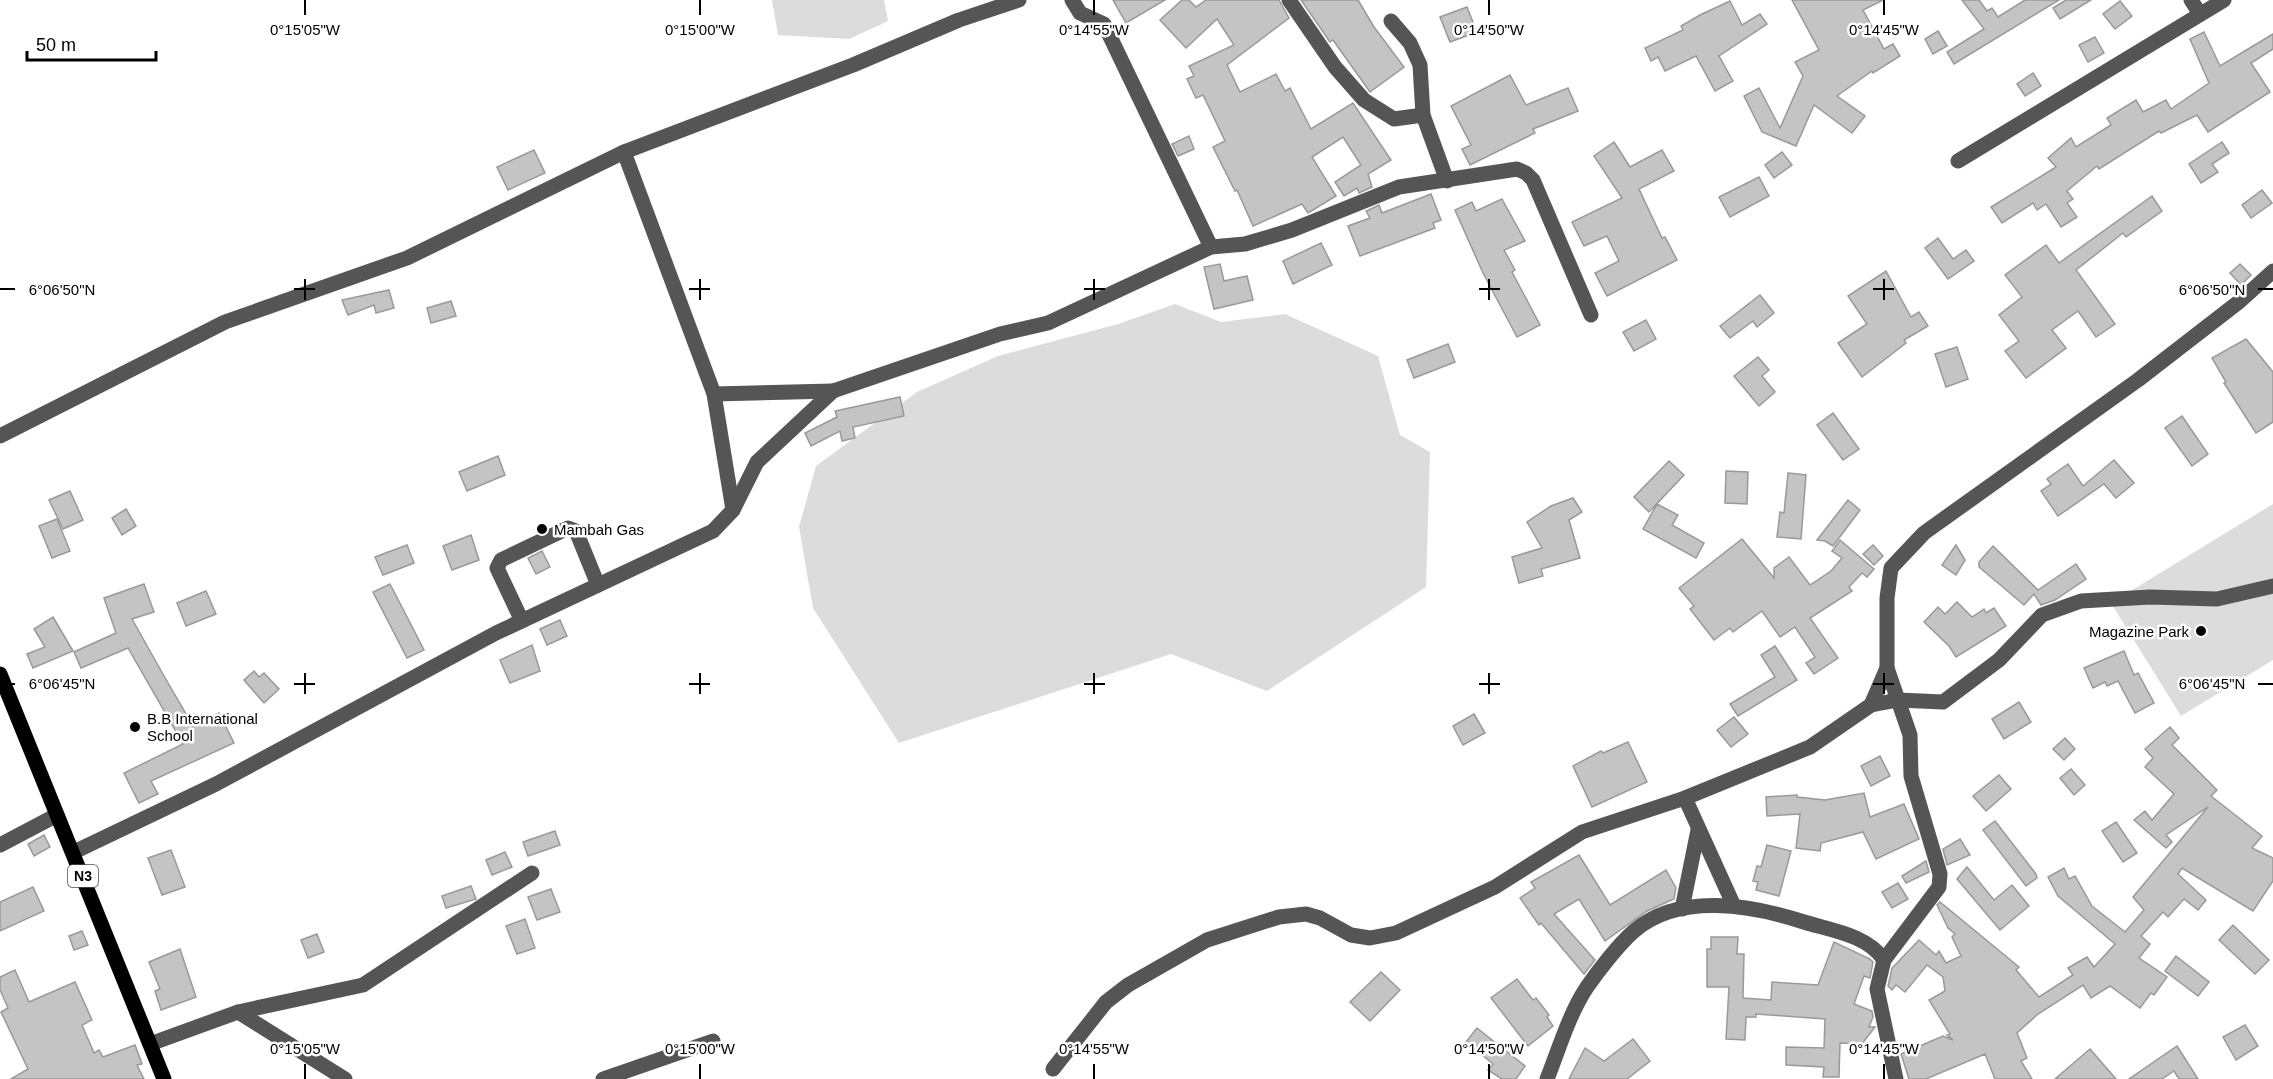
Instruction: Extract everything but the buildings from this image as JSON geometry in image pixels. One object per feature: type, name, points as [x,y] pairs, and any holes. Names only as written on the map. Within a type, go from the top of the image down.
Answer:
[{"type":"main road","name":"N3","points":[[0,674],[164,1079]]},
{"type":"street","points":[[0,436],[225,322],[407,258],[624,152],[854,65],[959,20],[1019,0]]},
{"type":"street","points":[[1072,0],[1080,13],[1104,24],[1211,247]]},
{"type":"street","points":[[1289,0],[1335,67],[1364,100],[1394,119],[1423,115]]},
{"type":"street","points":[[2191,0],[2200,14]]},
{"type":"street","points":[[1958,161],[2224,0]]},
{"type":"street","points":[[1390,21],[1410,43],[1420,66],[1423,115],[1447,181]]},
{"type":"street","points":[[624,152],[714,394],[734,510]]},
{"type":"street","points":[[714,394],[833,391],[1000,334],[1048,323],[1211,247],[1245,243],[1292,230],[1399,187],[1517,169],[1526,172],[1533,180],[1591,315]]},
{"type":"street","points":[[1896,1079],[1877,989],[1884,960],[1939,887],[1940,874],[1911,776],[1910,735],[1887,668],[1887,598],[1891,568],[1924,532],[2138,380],[2240,301],[2273,271]]},
{"type":"street","points":[[74,852],[216,784],[522,621],[713,531],[734,510],[756,462],[833,391]]},
{"type":"street","points":[[522,621],[497,568],[501,560],[568,528],[576,531],[598,585]]},
{"type":"street","points":[[1053,1069],[1106,1002],[1128,985],[1207,940],[1279,917],[1306,914],[1320,918],[1351,935],[1370,938],[1396,933],[1495,887],[1582,832],[1685,798],[1810,747],[1870,705],[1898,700],[1943,702],[1999,660],[2042,615],[2081,601],[2150,597],[2217,599],[2273,586]]},
{"type":"street","points":[[1870,705],[1887,668]]},
{"type":"street","points":[[1685,798],[1734,906]]},
{"type":"street","points":[[0,845],[57,815]]},
{"type":"street","points":[[1682,909],[1698,830]]},
{"type":"street","points":[[150,1044],[238,1012],[363,985],[532,873]]},
{"type":"street","points":[[1547,1079],[1586,988],[1634,931],[1660,915],[1682,909],[1734,906],[1787,916],[1854,938],[1877,949],[1884,960]]},
{"type":"street","points":[[238,1012],[345,1079]]},
{"type":"street","points":[[603,1079],[713,1041]]},
{"type":"shaded area","points":[[772,0],[884,0],[888,21],[849,39],[778,35]]},
{"type":"shaded area","points":[[1175,304],[1221,322],[1285,314],[1378,356],[1400,435],[1430,452],[1426,587],[1267,691],[1171,654],[899,743],[813,608],[799,527],[816,466],[917,392],[998,356],[1118,324]]},
{"type":"shaded area","name":"Magazine Park","points":[[2273,504],[2273,660],[2181,716],[2111,603]]},
{"type":"place","name":"Mambah Gas","points":[[542,529]]},
{"type":"place","name":"Magazine Park","points":[[2201,631]]},
{"type":"place","name":"B.B International School","points":[[135,727]]}]
